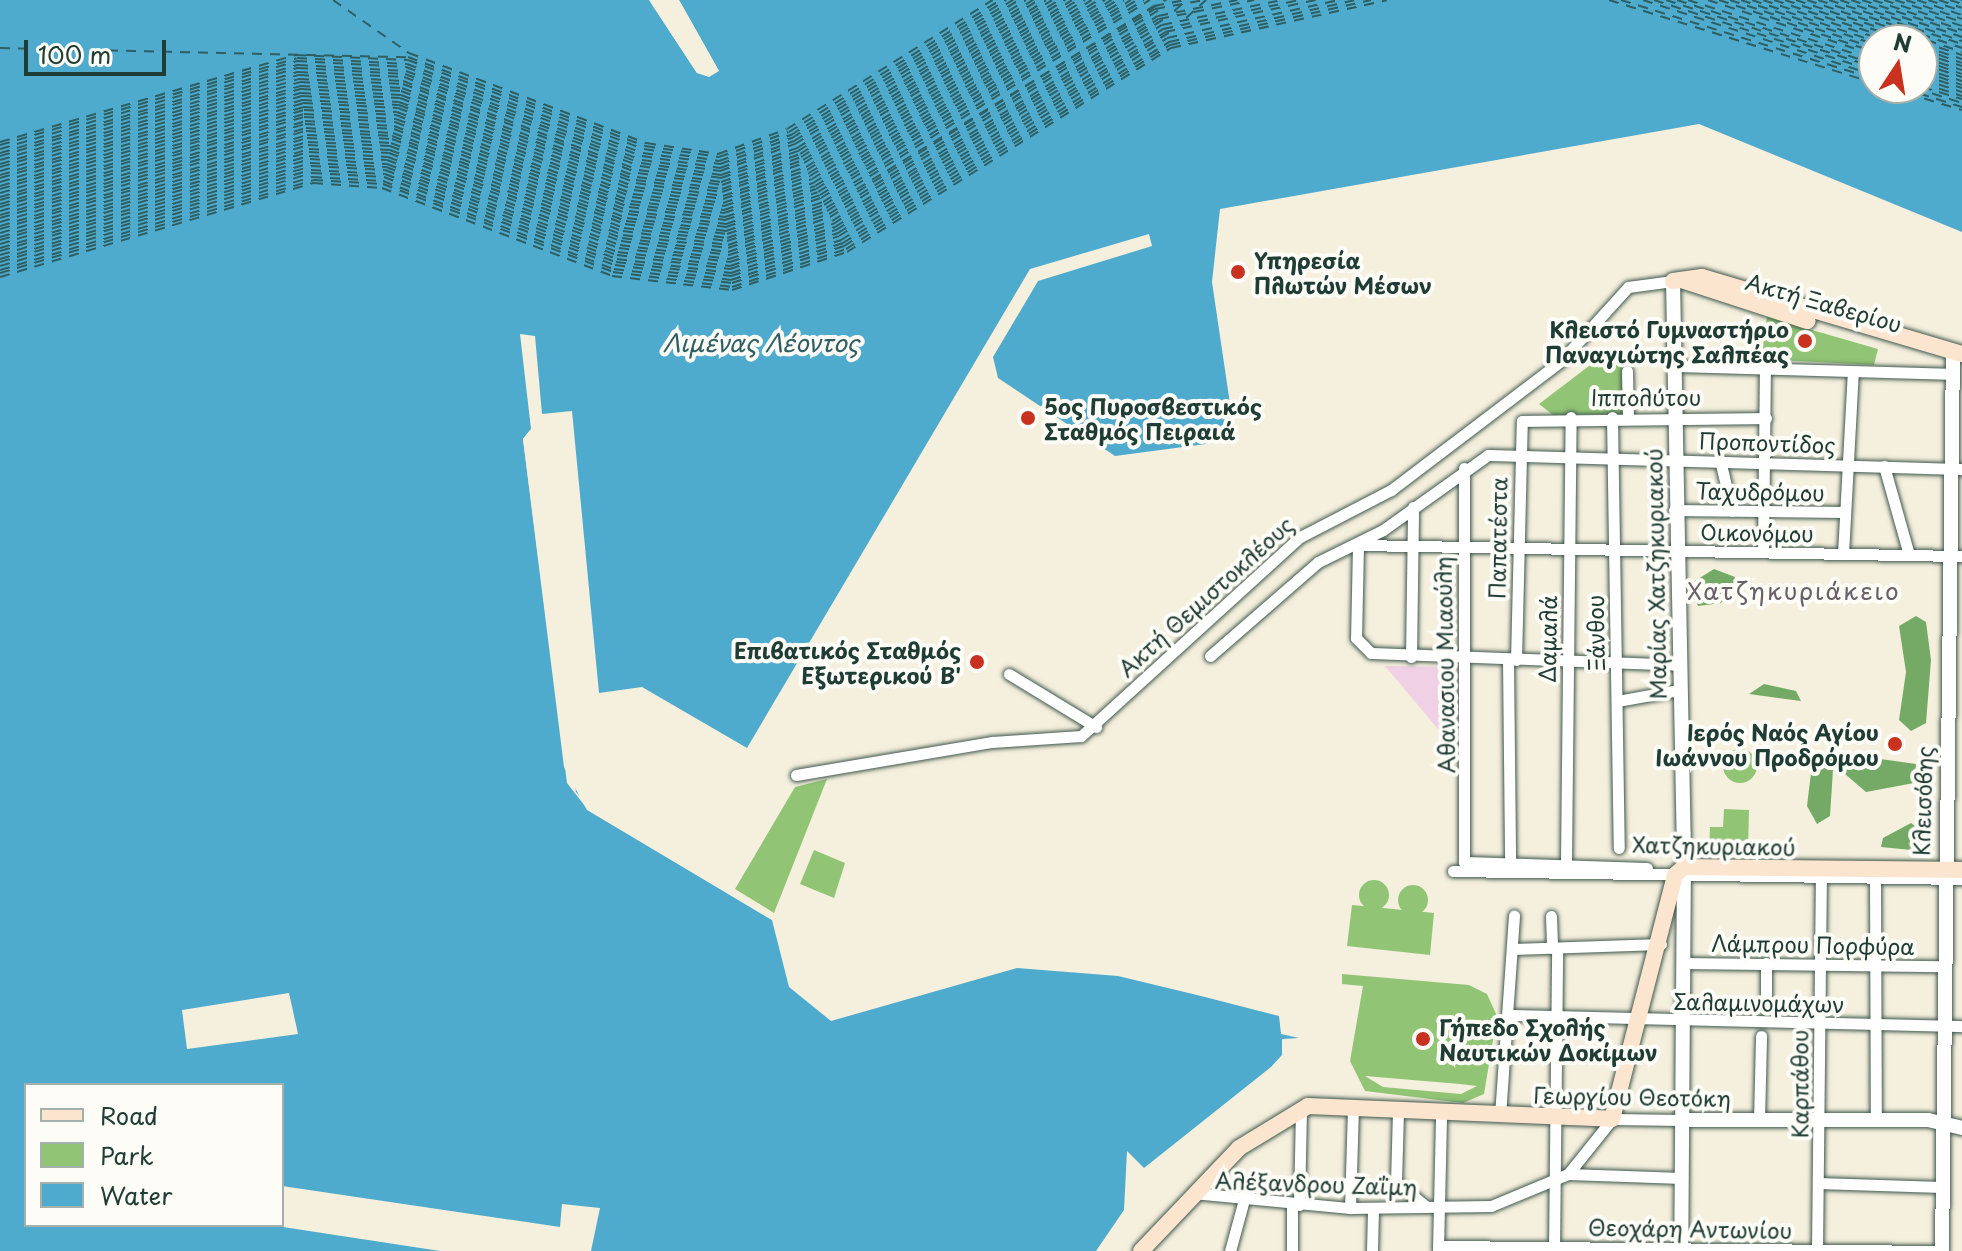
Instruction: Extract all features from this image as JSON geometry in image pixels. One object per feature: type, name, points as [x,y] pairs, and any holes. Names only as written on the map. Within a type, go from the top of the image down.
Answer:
[{"type":"main road","name":"Ακτή Ξαβερίου","points":[[1674,279],[1956,362]]},
{"type":"main road","name":"Χατζηκυριακού","points":[[1681,872],[1942,874],[1962,870]]},
{"type":"main road","points":[[1612,1119],[1681,872]]},
{"type":"main road","name":"Γεωργίου Θεοτόκη","points":[[1301,1109],[1353,1106],[1441,1114],[1612,1119]]},
{"type":"main road","points":[[1141,1251],[1239,1148],[1301,1109]]},
{"type":"street","name":"Μαρίας Χατζηκυριακού","points":[[1674,279],[1674,510],[1683,963],[1682,1250]]},
{"type":"street","name":"Ακτή Θεμιστοκλέους","points":[[796,775],[992,742],[1063,742],[1096,727],[1300,537],[1391,490],[1549,370],[1587,338],[1628,287],[1674,279]]},
{"type":"street","points":[[1673,366],[1853,372],[1956,362]]},
{"type":"street","name":"Κλεισόβης","points":[[1941,1251],[1942,874],[1954,698],[1956,362]]},
{"type":"street","points":[[1763,552],[1765,369]]},
{"type":"street","points":[[1627,371],[1628,417]]},
{"type":"street","points":[[1843,554],[1853,372]]},
{"type":"street","name":"Δαμαλά","points":[[1566,862],[1571,417]]},
{"type":"street","name":"Ξάνθου","points":[[1612,417],[1619,848]]},
{"type":"street","name":"Ιππολύτου","points":[[1526,418],[1766,418]]},
{"type":"street","name":"Παπατέστα","points":[[1510,862],[1518,456],[1526,418]]},
{"type":"street","name":"Προποντίδος","points":[[1358,545],[1464,468],[1488,455],[1955,469]]},
{"type":"street","points":[[1720,460],[1732,511]]},
{"type":"street","points":[[1884,466],[1909,555]]},
{"type":"street","name":"Αθανασιου Μιαούλη","points":[[1464,468],[1464,862]]},
{"type":"street","points":[[1411,657],[1413,507]]},
{"type":"street","name":"Ταχυδρόμου","points":[[1674,510],[1845,512]]},
{"type":"street","points":[[1210,656],[1318,562],[1358,545],[1356,638],[1371,653],[1411,657],[1679,665]]},
{"type":"street","name":"Οικονόμου","points":[[1358,545],[1955,556]]},
{"type":"street","points":[[1009,674],[1096,727]]},
{"type":"street","points":[[1617,701],[1679,690]]},
{"type":"street","name":"Χατζηκυριακού","points":[[1464,862],[1566,862],[1681,872],[1453,871],[1464,862]]},
{"type":"street","name":"Χατζηκυριακού","points":[[1821,874],[1875,878],[1942,874]]},
{"type":"street","name":"Καρπάθου","points":[[1817,1250],[1821,874]]},
{"type":"street","points":[[1942,874],[1962,879]]},
{"type":"street","points":[[1875,878],[1876,1120]]},
{"type":"street","points":[[1500,1116],[1514,915]]},
{"type":"street","points":[[1551,916],[1559,1016],[1554,1249]]},
{"type":"street","points":[[1513,949],[1662,944]]},
{"type":"street","name":"Λάμπρου Πορφύρα","points":[[1683,963],[1943,966]]},
{"type":"street","points":[[1766,963],[1766,1008]]},
{"type":"street","name":"Σαλαμινομάχων","points":[[1508,1015],[1962,1026]]},
{"type":"street","points":[[1759,1120],[1761,1036]]},
{"type":"street","points":[[1350,1208],[1353,1106]]},
{"type":"street","points":[[1292,1251],[1301,1109]]},
{"type":"street","points":[[1398,1111],[1396,1182],[1434,1206]]},
{"type":"street","points":[[1438,1248],[1434,1206],[1441,1114]]},
{"type":"street","points":[[1568,1174],[1612,1119]]},
{"type":"street","name":"Γεωργίου Θεοτόκη","points":[[1612,1119],[1876,1120],[1962,1128]]},
{"type":"street","points":[[1568,1174],[1682,1178]]},
{"type":"street","name":"Αλέξανδρου Ζαΐμη","points":[[1193,1193],[1243,1203],[1373,1209],[1506,1203],[1568,1174]]},
{"type":"street","points":[[1818,1183],[1941,1187]]},
{"type":"street","points":[[1230,1251],[1243,1203]]},
{"type":"street","points":[[1372,1251],[1373,1209]]},
{"type":"street","name":"Θεοχάρη Αντωνίου","points":[[1438,1248],[1941,1251]]},
{"type":"shaded area","points":[[1385,666],[1463,667],[1463,726],[1443,735]]},
{"type":"green space","name":"Κλειστό Γυμναστήριο Παναγιώτης Σαλπέας","points":[[1767,317],[1878,349],[1874,365],[1761,359]]},
{"type":"green space","points":[[1610,350],[1624,369],[1625,414],[1553,415],[1539,404]]},
{"type":"green space","points":[[1714,569],[1735,577],[1734,586],[1721,603],[1698,606],[1690,584]]},
{"type":"green space","points":[[1916,616],[1926,622],[1931,660],[1926,723],[1911,731],[1899,720],[1906,672],[1899,626]]},
{"type":"green space","points":[[1764,684],[1796,691],[1801,701],[1749,694]]},
{"type":"green space","points":[[1740,749],[1752,754],[1757,766],[1752,778],[1740,783],[1728,778],[1723,766],[1728,754]]},
{"type":"green space","points":[[1834,754],[1830,816],[1817,824],[1807,806],[1812,765]]},
{"type":"green space","points":[[1859,756],[1916,764],[1914,783],[1866,792],[1838,768],[1843,758]]},
{"type":"green space","points":[[827,779],[774,913],[735,889],[795,787]]},
{"type":"green space","points":[[1724,809],[1749,810],[1748,849],[1709,849],[1710,827],[1723,827]]},
{"type":"green space","points":[[1911,823],[1924,833],[1922,851],[1881,847],[1883,838]]},
{"type":"green space","points":[[814,850],[845,863],[834,898],[800,884]]},
{"type":"green space","points":[[1374,880],[1385,884],[1389,895],[1385,906],[1374,910],[1363,906],[1359,895],[1363,884]]},
{"type":"green space","points":[[1413,885],[1419,886],[1427,894],[1427,906],[1419,914],[1413,915],[1407,914],[1399,906],[1398,900],[1399,894],[1407,886]]},
{"type":"green space","points":[[1352,905],[1434,913],[1430,955],[1347,946]]},
{"type":"green space","name":"Γήπεδο Σχολής Ναυτικών Δοκίμων","points":[[1342,974],[1469,985],[1487,994],[1497,1016],[1484,1094],[1463,1103],[1365,1091],[1350,1061],[1363,986],[1342,984]],"holes":[[[1365,1076],[1477,1086],[1461,1094],[1383,1087]]]},
{"type":"water","name":"Λιμένας Λέοντος","points":[[0,0],[649,0],[697,73],[709,77],[719,71],[679,0],[1962,0],[1962,232],[1699,124],[1220,209],[1212,282],[1233,424],[1221,442],[1115,456],[998,378],[993,357],[1038,281],[1152,246],[1149,234],[1030,269],[747,748],[642,687],[599,693],[572,411],[542,414],[535,336],[520,334],[531,429],[523,439],[564,767],[587,810],[772,920],[789,987],[831,1021],[1017,968],[1118,976],[1201,996],[1279,1016],[1281,1034],[1299,1038],[1282,1039],[1282,1055],[1271,1067],[1144,1168],[1127,1151],[1124,1210],[1096,1251],[591,1251],[600,1208],[562,1204],[560,1227],[284,1186],[284,1083],[24,1083],[24,1227],[283,1227],[440,1251],[0,1251]],"holes":[[[289,993],[298,1034],[187,1049],[182,1010]]]},
{"type":"pier","points":[[649,0],[699,69],[710,72],[697,73]]},
{"type":"pier","points":[[679,0],[719,71],[710,72]]},
{"type":"pier","points":[[531,429],[527,440],[576,792],[590,807],[757,904],[772,920],[588,810],[567,783],[523,439]]},
{"type":"ferry route","points":[[333,0],[409,53],[646,143],[718,154],[787,129],[993,0]]},
{"type":"ferry route","points":[[0,48],[408,57],[645,146],[719,157],[789,132],[1000,0]]},
{"type":"ferry route","points":[[0,142],[296,55],[408,60],[644,149],[719,161],[791,135],[1006,0]]},
{"type":"ferry route","points":[[0,145],[297,58],[407,64],[643,153],[720,164],[792,138],[1013,0]]},
{"type":"ferry route","points":[[0,149],[297,61],[406,67],[642,156],[720,168],[794,141],[1019,0]]},
{"type":"ferry route","points":[[0,153],[298,65],[406,71],[642,160],[720,171],[795,144],[1026,0]]},
{"type":"ferry route","points":[[0,156],[298,68],[405,74],[641,163],[721,175],[797,148],[1033,0]]},
{"type":"ferry route","points":[[0,160],[298,72],[404,77],[640,166],[721,178],[798,151],[1039,0]]},
{"type":"ferry route","points":[[0,164],[299,75],[403,81],[639,170],[721,182],[800,154],[1046,0]]},
{"type":"ferry route","points":[[0,167],[299,79],[403,84],[638,173],[722,185],[801,157],[1052,0]]},
{"type":"ferry route","points":[[0,171],[300,82],[402,88],[637,177],[722,189],[803,160],[1059,0]]},
{"type":"ferry route","points":[[0,175],[300,86],[401,91],[636,180],[722,192],[804,163],[1065,0]]},
{"type":"ferry route","points":[[0,178],[301,89],[401,95],[636,183],[723,196],[806,167],[1072,0]]},
{"type":"ferry route","points":[[0,182],[301,93],[400,98],[635,187],[723,199],[807,170],[1078,0]]},
{"type":"ferry route","points":[[0,186],[302,96],[399,102],[634,190],[723,203],[809,173],[1085,0]]},
{"type":"ferry route","points":[[0,189],[302,100],[399,105],[633,194],[724,206],[810,176],[1092,0]]},
{"type":"ferry route","points":[[0,193],[303,103],[398,108],[632,197],[724,210],[812,179],[1098,0]]},
{"type":"ferry route","points":[[0,197],[303,107],[397,112],[631,201],[724,213],[813,183],[1105,0]]},
{"type":"ferry route","points":[[0,200],[304,110],[396,115],[630,204],[725,217],[815,186],[1111,0]]},
{"type":"ferry route","points":[[0,204],[304,114],[396,119],[629,207],[725,220],[816,189],[1117,0]]},
{"type":"ferry route","points":[[0,207],[304,117],[395,122],[629,211],[726,224],[818,192],[1124,0]]},
{"type":"ferry route","points":[[0,211],[305,121],[394,126],[628,214],[726,227],[820,195],[1131,0]]},
{"type":"ferry route","points":[[0,215],[305,124],[394,129],[627,218],[726,231],[821,198],[1137,0]]},
{"type":"ferry route","points":[[0,218],[306,128],[393,133],[626,221],[727,234],[823,202],[1144,0]]},
{"type":"ferry route","points":[[0,222],[306,131],[392,136],[625,224],[727,238],[824,205],[1150,0]]},
{"type":"ferry route","points":[[0,226],[307,135],[392,139],[624,228],[727,241],[826,208],[1166,0]]},
{"type":"ferry route","points":[[0,229],[307,138],[391,143],[623,231],[728,245],[827,211],[1154,6],[1185,0]]},
{"type":"ferry route","points":[[1174,11],[1187,0]]},
{"type":"ferry route","points":[[0,233],[308,142],[390,146],[623,235],[728,248],[829,214],[1155,9],[1204,0]]},
{"type":"ferry route","points":[[1186,18],[1206,0]]},
{"type":"ferry route","points":[[0,240],[309,149],[389,153],[621,241],[729,255],[832,221],[1158,16],[1237,0]]},
{"type":"ferry route","points":[[0,244],[309,152],[388,157],[620,245],[729,259],[833,224],[1159,19],[1254,0]]},
{"type":"ferry route","points":[[0,251],[310,159],[387,164],[618,252],[730,266],[836,230],[1162,25],[1282,0]]},
{"type":"ferry route","points":[[0,255],[310,163],[386,167],[617,255],[730,269],[838,233],[1163,29],[1299,0]]},
{"type":"ferry route","points":[[0,259],[311,166],[385,170],[617,259],[731,273],[839,236],[1165,32],[1316,0]]},
{"type":"ferry route","points":[[0,266],[312,173],[384,177],[615,265],[731,280],[843,243],[1167,38],[1339,0]]},
{"type":"ferry route","points":[[0,270],[312,177],[383,181],[614,269],[732,283],[844,246],[1169,42],[1355,0]]},
{"type":"ferry route","points":[[0,273],[313,180],[383,184],[613,272],[732,287],[846,249],[1170,45],[1371,0]]},
{"type":"ferry route","points":[[0,277],[313,183],[382,188],[612,276],[732,290],[847,252],[1171,48],[1387,0]]},
{"type":"ferry route","points":[[1609,0],[1858,78]]},
{"type":"ferry route","points":[[1621,0],[1858,74]]},
{"type":"ferry route","points":[[1643,0],[1858,70]]},
{"type":"ferry route","points":[[1654,0],[1858,66]]},
{"type":"ferry route","points":[[1666,0],[1858,62]]},
{"type":"ferry route","points":[[1677,0],[1858,59]]},
{"type":"ferry route","points":[[1688,0],[1858,55]]},
{"type":"ferry route","points":[[1708,0],[1858,50]]},
{"type":"ferry route","points":[[1719,0],[1858,47]]},
{"type":"ferry route","points":[[1730,0],[1858,43]]},
{"type":"ferry route","points":[[1741,0],[1858,39]]},
{"type":"ferry route","points":[[1752,0],[1858,36]]},
{"type":"ferry route","points":[[1763,0],[1858,32]]},
{"type":"ferry route","points":[[1774,0],[1858,28]]},
{"type":"ferry route","points":[[1785,0],[1858,24]]},
{"type":"ferry route","points":[[1796,0],[1868,24]]},
{"type":"ferry route","points":[[1807,0],[1962,52]]},
{"type":"ferry route","points":[[1818,0],[1962,48]]},
{"type":"ferry route","points":[[1829,0],[1962,44]]},
{"type":"ferry route","points":[[1840,0],[1962,41]]},
{"type":"ferry route","points":[[1851,0],[1962,37]]},
{"type":"ferry route","points":[[1862,0],[1962,33]]},
{"type":"ferry route","points":[[1873,0],[1962,30]]},
{"type":"ferry route","points":[[1884,0],[1962,26]]},
{"type":"ferry route","points":[[1895,0],[1962,22]]},
{"type":"ferry route","points":[[1906,0],[1962,19]]},
{"type":"ferry route","points":[[1917,0],[1962,15]]},
{"type":"ferry route","points":[[1928,0],[1962,11]]},
{"type":"ferry route","points":[[1939,0],[1962,8]]},
{"type":"ferry route","points":[[1950,0],[1962,4]]},
{"type":"ferry route","points":[[0,237],[308,145],[390,150],[622,238],[728,252],[830,217],[1162,8]]},
{"type":"ferry route","points":[[0,248],[309,156],[387,160],[619,248],[730,262],[835,227],[1166,18]]},
{"type":"ferry route","points":[[0,262],[311,170],[385,174],[616,262],[731,276],[841,240],[1169,33]]},
{"type":"ferry route","points":[[1938,47],[1962,55]]},
{"type":"ferry route","points":[[1938,51],[1962,59]]},
{"type":"ferry route","points":[[1938,55],[1962,63]]},
{"type":"ferry route","points":[[1938,58],[1962,66]]},
{"type":"ferry route","points":[[1938,62],[1962,70]]},
{"type":"ferry route","points":[[1938,66],[1962,74]]},
{"type":"ferry route","points":[[1938,69],[1962,77]]},
{"type":"ferry route","points":[[1938,73],[1962,81]]},
{"type":"ferry route","points":[[1938,77],[1962,85]]},
{"type":"ferry route","points":[[1938,80],[1962,88]]},
{"type":"ferry route","points":[[1938,84],[1962,92]]},
{"type":"ferry route","points":[[1938,88],[1962,96]]},
{"type":"ferry route","points":[[1938,92],[1962,99]]},
{"type":"ferry route","points":[[1938,95],[1962,103]]},
{"type":"ferry route","points":[[1938,99],[1962,107]]},
{"type":"ferry route","points":[[1938,103],[1962,110]]},
{"type":"place","name":"Υπηρεσία Πλωτών Μέσων","points":[[1238,272]]},
{"type":"place","name":"Κλειστό Γυμναστήριο Παναγιώτης Σαλπέας","points":[[1805,341]]},
{"type":"place","name":"5ος Πυροσβεστικός Σταθμός Πειραιά","points":[[1028,418]]},
{"type":"place","name":"Επιβατικός Σταθμός Εξωτερικού Β'","points":[[977,662]]},
{"type":"place","name":"Ιερός Ναός Αγίου Ιωάννου Προδρόμου","points":[[1895,744]]},
{"type":"place","name":"Γήπεδο Σχολής Ναυτικών Δοκίμων","points":[[1423,1039]]},
{"type":"district","name":"Χατζηκυριάκειο","points":[[1794,591]]}]
